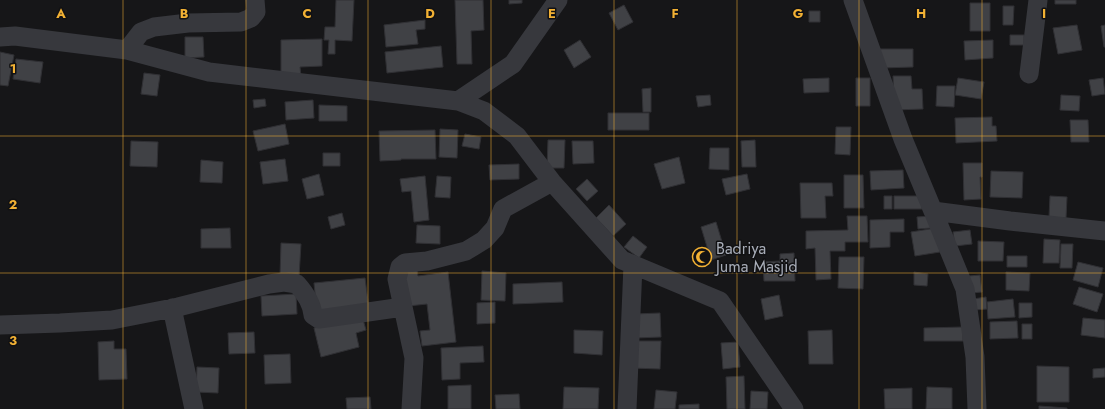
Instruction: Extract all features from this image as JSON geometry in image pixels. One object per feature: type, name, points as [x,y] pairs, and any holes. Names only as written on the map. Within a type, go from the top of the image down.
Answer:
[{"type":"street","points":[[127,50],[141,32],[154,28],[188,23],[241,22],[251,18],[256,12],[256,0]]},
{"type":"street","points":[[458,101],[513,64],[558,0]]},
{"type":"street","points":[[853,0],[902,139],[965,289],[975,357],[977,409]]},
{"type":"street","points":[[1029,74],[1038,0]]},
{"type":"street","points":[[0,37],[15,36],[127,50],[209,72],[458,101],[484,111],[517,136],[552,182],[622,260],[720,301],[794,409]]},
{"type":"street","points":[[411,409],[414,358],[397,279],[400,267],[405,262],[427,261],[466,252],[484,240],[495,228],[503,209],[552,182]]},
{"type":"street","points":[[933,210],[1003,220],[1105,231]]},
{"type":"street","points":[[627,409],[633,265]]},
{"type":"street","points":[[0,325],[112,320],[172,308],[269,284],[284,282],[297,284],[303,290],[312,308],[313,315],[320,319],[403,308]]},
{"type":"street","points":[[172,308],[194,409]]},
{"type":"building","points":[[336,0],[354,0],[352,41],[335,40],[335,54],[328,54],[329,40],[324,40],[325,27],[335,27]]},
{"type":"building","points":[[455,0],[483,0],[484,30],[471,31],[472,64],[457,64]]},
{"type":"building","points":[[509,0],[522,0],[522,3],[509,4]]},
{"type":"building","points":[[1055,0],[1076,0],[1076,4],[1055,4]]},
{"type":"building","points":[[970,3],[990,3],[990,31],[970,31]]},
{"type":"building","points":[[624,5],[633,22],[618,30],[609,13]]},
{"type":"building","points":[[1003,6],[1014,6],[1013,25],[1003,25]]},
{"type":"building","points":[[809,11],[820,11],[820,22],[809,22]]},
{"type":"building","points":[[425,20],[425,29],[416,30],[418,44],[386,47],[384,25]]},
{"type":"building","points":[[1077,25],[1082,50],[1058,54],[1053,28]]},
{"type":"building","points":[[1105,25],[1105,47],[1104,47],[1101,26]]},
{"type":"building","points":[[1010,35],[1024,35],[1024,45],[1010,45]]},
{"type":"building","points":[[185,37],[203,37],[204,57],[185,58]]},
{"type":"building","points":[[322,39],[322,66],[300,67],[301,77],[281,78],[281,40]]},
{"type":"building","points":[[580,40],[591,57],[574,68],[564,50]]},
{"type":"building","points":[[993,40],[993,58],[965,60],[964,41]]},
{"type":"building","points":[[441,46],[443,67],[387,73],[385,52]]},
{"type":"building","points":[[880,49],[913,49],[913,67],[881,68]]},
{"type":"building","points":[[0,52],[14,55],[8,86],[0,85]]},
{"type":"building","points":[[16,59],[43,62],[40,83],[13,79]]},
{"type":"building","points":[[144,73],[160,75],[157,96],[141,94]]},
{"type":"building","points":[[893,76],[911,76],[912,89],[922,89],[923,109],[894,110]]},
{"type":"building","points":[[829,78],[829,92],[804,93],[803,79]]},
{"type":"building","points":[[856,78],[870,78],[870,106],[856,106]]},
{"type":"building","points":[[958,78],[984,82],[981,99],[955,95]]},
{"type":"building","points":[[1103,78],[1105,94],[1092,96],[1089,80]]},
{"type":"building","points":[[937,86],[955,86],[954,107],[936,106]]},
{"type":"building","points":[[651,88],[651,112],[643,112],[642,89]]},
{"type":"building","points":[[710,95],[711,105],[698,107],[696,96]]},
{"type":"building","points":[[1061,95],[1080,96],[1079,111],[1060,110]]},
{"type":"building","points":[[265,99],[266,106],[254,108],[253,100]]},
{"type":"building","points":[[313,100],[314,118],[286,120],[285,102]]},
{"type":"building","points":[[319,105],[347,106],[347,121],[319,121]]},
{"type":"building","points":[[608,113],[649,113],[649,130],[608,130]]},
{"type":"building","points":[[992,117],[992,126],[996,126],[997,141],[956,143],[955,118]]},
{"type":"building","points":[[1070,120],[1088,120],[1089,142],[1071,142]]},
{"type":"building","points":[[285,124],[289,144],[258,151],[253,131]]},
{"type":"building","points":[[836,127],[851,127],[850,155],[835,154]]},
{"type":"building","points":[[440,129],[458,130],[457,158],[439,157]]},
{"type":"building","points":[[435,130],[436,159],[401,159],[380,161],[379,131]]},
{"type":"building","points":[[465,134],[481,137],[479,149],[462,146]]},
{"type":"building","points":[[548,140],[565,140],[564,168],[547,168]]},
{"type":"building","points":[[755,140],[756,167],[742,167],[741,141]]},
{"type":"building","points":[[131,141],[158,142],[157,167],[130,166]]},
{"type":"building","points":[[572,141],[593,141],[594,163],[573,164]]},
{"type":"building","points":[[710,148],[729,148],[729,170],[709,169]]},
{"type":"building","points":[[323,153],[340,153],[340,166],[323,166]]},
{"type":"building","points":[[679,157],[685,183],[662,189],[654,164]]},
{"type":"building","points":[[285,159],[288,181],[263,184],[260,162]]},
{"type":"building","points":[[201,160],[223,162],[222,183],[200,182]]},
{"type":"building","points":[[963,163],[982,163],[982,177],[980,177],[981,199],[964,200]]},
{"type":"building","points":[[519,164],[519,179],[490,180],[489,165]]},
{"type":"building","points":[[903,170],[904,188],[871,190],[870,171]]},
{"type":"building","points":[[991,171],[1023,172],[1022,198],[990,197]]},
{"type":"building","points":[[319,174],[324,195],[307,199],[302,179]]},
{"type":"building","points":[[747,174],[750,189],[726,195],[722,179]]},
{"type":"building","points":[[844,175],[863,175],[864,208],[844,208]]},
{"type":"building","points":[[425,176],[429,220],[414,222],[411,191],[402,192],[400,179]]},
{"type":"building","points":[[437,176],[451,177],[450,198],[435,197]]},
{"type":"building","points":[[587,179],[598,191],[587,201],[576,189]]},
{"type":"building","points":[[800,183],[832,183],[833,196],[825,196],[826,218],[801,218]]},
{"type":"building","points":[[884,196],[892,196],[892,209],[884,209]]},
{"type":"building","points":[[894,196],[922,196],[922,209],[894,209]]},
{"type":"building","points":[[1050,196],[1067,197],[1066,218],[1049,217]]},
{"type":"building","points":[[609,205],[626,224],[613,236],[596,218]]},
{"type":"building","points":[[342,213],[345,225],[331,229],[328,217]]},
{"type":"building","points":[[847,216],[867,216],[868,242],[845,242],[845,251],[830,251],[831,279],[816,280],[815,248],[806,249],[806,231],[848,230]]},
{"type":"building","points":[[931,216],[931,228],[918,229],[917,217]]},
{"type":"building","points":[[904,219],[904,232],[890,232],[890,247],[870,248],[870,220]]},
{"type":"building","points":[[716,222],[726,255],[711,260],[701,227]]},
{"type":"building","points":[[417,225],[440,226],[440,244],[416,243]]},
{"type":"building","points":[[230,228],[231,248],[201,248],[201,229]]},
{"type":"building","points":[[936,228],[940,252],[915,256],[911,232]]},
{"type":"building","points":[[970,230],[972,244],[955,246],[953,232]]},
{"type":"building","points":[[633,236],[647,247],[639,258],[624,247]]},
{"type":"building","points":[[1044,239],[1060,240],[1059,263],[1043,263]]},
{"type":"building","points":[[978,241],[1004,242],[1003,261],[978,261]]},
{"type":"building","points":[[281,243],[301,244],[299,277],[280,275]]},
{"type":"building","points":[[1061,244],[1073,244],[1072,268],[1060,268]]},
{"type":"building","points":[[794,253],[795,281],[764,281],[763,262],[780,261],[780,254]]},
{"type":"building","points":[[1007,256],[1027,256],[1027,267],[1007,267]]},
{"type":"building","points":[[839,257],[864,257],[863,289],[838,288]]},
{"type":"building","points":[[1078,262],[1103,268],[1098,287],[1073,280]]},
{"type":"building","points":[[417,270],[418,276],[448,272],[456,342],[422,346],[420,331],[430,330],[427,304],[408,306],[404,272]]},
{"type":"building","points":[[482,271],[506,273],[505,301],[481,300]]},
{"type":"building","points":[[914,272],[928,274],[927,286],[914,285]]},
{"type":"building","points":[[1006,272],[1030,273],[1029,291],[1006,290]]},
{"type":"building","points":[[980,275],[982,292],[971,293],[969,276]]},
{"type":"building","points":[[365,278],[369,309],[317,314],[314,283]]},
{"type":"building","points":[[562,282],[563,302],[513,304],[513,284]]},
{"type":"building","points":[[1079,287],[1103,294],[1097,312],[1073,304]]},
{"type":"building","points":[[296,294],[297,314],[262,316],[261,296]]},
{"type":"building","points":[[779,295],[783,316],[765,320],[761,299]]},
{"type":"building","points":[[986,297],[987,309],[974,310],[973,299]]},
{"type":"building","points":[[1013,299],[1015,317],[988,319],[987,302]]},
{"type":"building","points":[[495,302],[495,323],[477,324],[477,303]]},
{"type":"building","points":[[1019,303],[1032,303],[1032,317],[1019,318]]},
{"type":"building","points":[[660,313],[661,337],[635,338],[635,314]]},
{"type":"building","points":[[362,316],[366,330],[356,333],[359,347],[321,357],[314,328]]},
{"type":"building","points":[[1083,318],[1105,320],[1105,338],[1081,335]]},
{"type":"building","points":[[1017,321],[1018,338],[990,339],[990,322]]},
{"type":"building","points":[[1022,324],[1032,324],[1032,339],[1022,339]]},
{"type":"building","points":[[963,327],[963,341],[924,341],[924,328]]},
{"type":"building","points":[[574,330],[603,331],[602,355],[574,353]]},
{"type":"building","points":[[832,330],[833,364],[809,364],[808,331]]},
{"type":"building","points":[[254,332],[255,353],[229,354],[228,333]]},
{"type":"building","points":[[114,341],[114,349],[126,349],[127,379],[99,380],[98,342]]},
{"type":"building","points":[[632,341],[661,341],[660,369],[631,368]]},
{"type":"building","points":[[738,342],[740,367],[723,369],[721,343]]},
{"type":"building","points":[[483,346],[484,362],[460,363],[460,379],[442,380],[441,348]]},
{"type":"building","points":[[290,354],[291,383],[265,384],[264,355]]},
{"type":"building","points":[[1037,366],[1069,367],[1069,402],[1037,402]]},
{"type":"building","points":[[197,367],[219,368],[218,393],[196,392]]},
{"type":"building","points":[[1105,368],[1105,377],[1093,378],[1093,369]]},
{"type":"building","points":[[744,376],[745,409],[727,409],[726,377]]},
{"type":"building","points":[[471,385],[471,409],[448,409],[448,386]]},
{"type":"building","points":[[564,387],[599,388],[598,409],[563,409]]},
{"type":"building","points":[[927,387],[952,388],[952,409],[926,409]]},
{"type":"building","points":[[912,388],[912,409],[885,409],[884,389]]},
{"type":"building","points":[[656,390],[677,392],[675,409],[654,409]]},
{"type":"building","points":[[751,391],[768,392],[767,409],[750,409]]},
{"type":"building","points":[[519,394],[520,409],[496,409],[495,395]]},
{"type":"building","points":[[370,397],[371,409],[347,409],[346,398]]},
{"type":"building","points":[[699,404],[699,409],[679,409],[679,405]]},
{"type":"building","points":[[1039,406],[1067,408],[1067,409],[1039,409]]},
{"type":"place","name":"Badriya Juma Masjid","points":[[702,257]]}]
